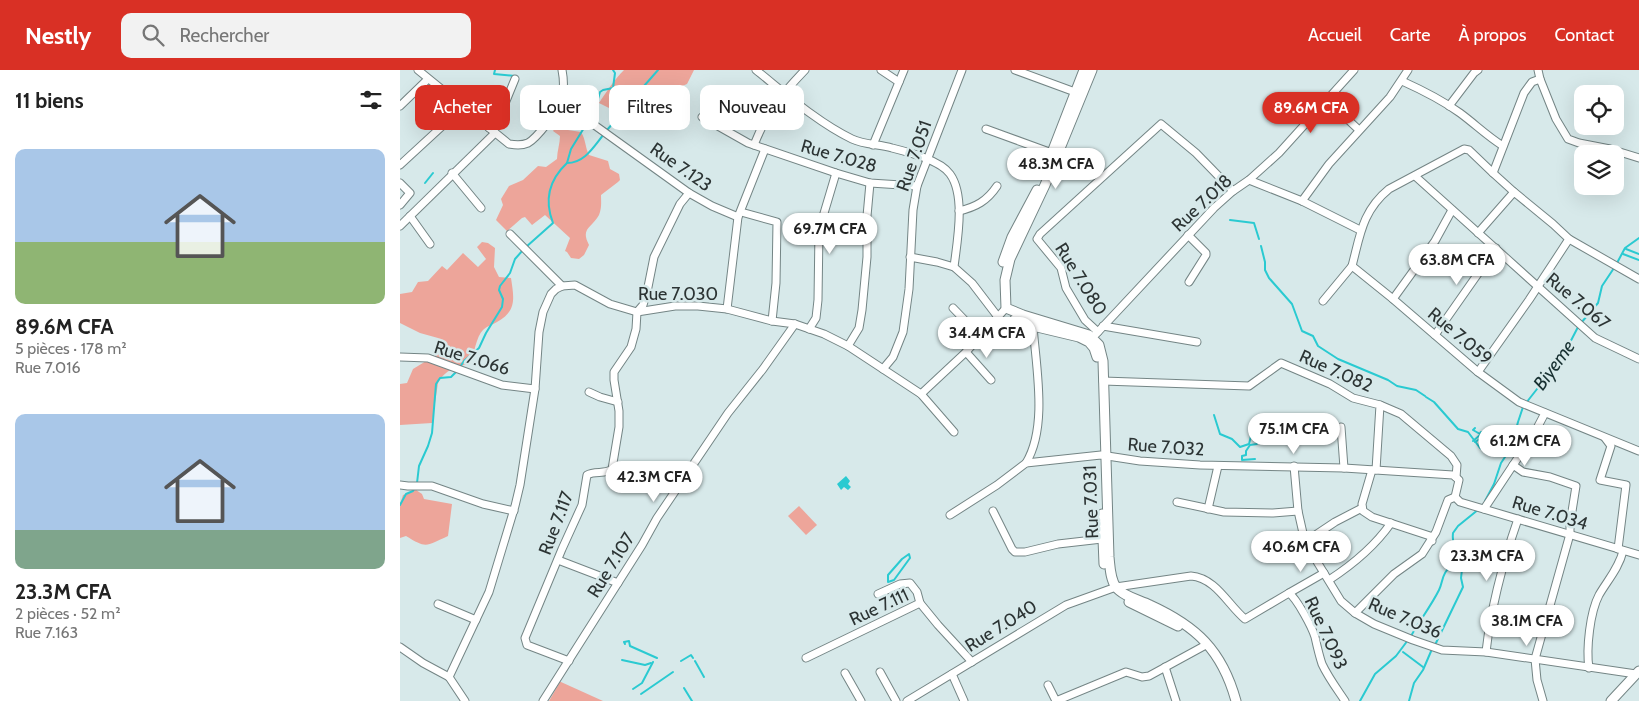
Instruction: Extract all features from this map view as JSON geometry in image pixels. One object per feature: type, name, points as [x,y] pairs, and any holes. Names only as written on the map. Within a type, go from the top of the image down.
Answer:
[{"type":"main road","points":[[1002,312],[1000,287],[1003,261],[1012,238],[1040,182],[1084,70]]},
{"type":"main road","points":[[1002,312],[1005,280],[1010,259],[1045,185],[1092,70]]},
{"type":"main road","points":[[1002,312],[1095,334]]},
{"type":"main road","name":"Rue 7.031","points":[[1002,312],[1033,326],[1080,337],[1090,342],[1094,348],[1099,372],[1109,557],[1114,588]]},
{"type":"main road","name":"Rue 7.031","points":[[1095,334],[1103,361],[1102,540],[1105,572],[1114,588]]},
{"type":"main road","points":[[1114,588],[1122,598],[1182,628],[1204,646],[1222,676],[1231,701]]},
{"type":"main road","points":[[1114,588],[1178,620],[1200,636],[1220,663],[1236,701]]},
{"type":"main road","points":[[1611,701],[1638,672]]},
{"type":"street","points":[[418,70],[435,85]]},
{"type":"street","points":[[562,70],[563,85]]},
{"type":"street","points":[[756,70],[774,85]]},
{"type":"street","points":[[790,85],[805,70]]},
{"type":"street","points":[[881,70],[899,82]]},
{"type":"street","points":[[873,145],[904,70]]},
{"type":"street","name":"Rue 7.051","points":[[883,369],[893,357],[903,332],[907,306],[912,210],[916,186],[962,70]]},
{"type":"street","points":[[1250,180],[1279,153],[1354,70]]},
{"type":"street","points":[[1302,201],[1329,164],[1377,112],[1402,81],[1408,70]]},
{"type":"street","points":[[1449,106],[1478,70]]},
{"type":"street","points":[[1538,70],[1556,119],[1568,139],[1579,144],[1610,149],[1639,158]]},
{"type":"street","points":[[1020,71],[1075,92]]},
{"type":"street","points":[[400,106],[428,79]]},
{"type":"street","points":[[400,226],[492,131],[515,79]]},
{"type":"street","points":[[1493,173],[1524,93],[1532,82],[1540,79]]},
{"type":"street","points":[[1402,81],[1428,93],[1449,106],[1485,135],[1503,146]]},
{"type":"street","points":[[1327,100],[1360,130]]},
{"type":"street","points":[[804,107],[853,139],[873,145],[889,147],[927,159],[939,165],[951,175],[958,198],[959,211],[954,267]]},
{"type":"street","name":"Rue 7.080","points":[[1095,334],[1079,312],[1066,288],[1061,268],[1037,239],[1040,234],[1161,124],[1196,153],[1233,191]]},
{"type":"street","name":"Rue 7.123","points":[[599,128],[689,193],[712,206],[776,222],[776,283],[772,321]]},
{"type":"street","points":[[986,129],[1052,153]]},
{"type":"street","points":[[400,166],[439,130]]},
{"type":"street","points":[[492,131],[509,144],[522,146],[528,143],[541,130]]},
{"type":"street","name":"Rue 7.028","points":[[726,130],[754,145],[836,173],[870,183],[916,186]]},
{"type":"street","points":[[754,145],[762,130]]},
{"type":"street","points":[[727,309],[740,214],[765,149]]},
{"type":"street","points":[[1323,301],[1352,266],[1360,230],[1370,209],[1382,195],[1464,149],[1469,150],[1569,240],[1639,279]]},
{"type":"street","points":[[452,173],[481,208]]},
{"type":"street","points":[[809,329],[816,318],[818,300],[819,230],[836,173]]},
{"type":"street","name":"Rue 7.067","points":[[1415,176],[1600,342],[1639,359]]},
{"type":"street","name":"Rue 7.018","points":[[1095,334],[1214,208],[1233,191],[1250,180],[1302,201],[1360,230]]},
{"type":"street","points":[[400,183],[410,192],[410,195],[400,205]]},
{"type":"street","points":[[848,346],[858,328],[862,310],[867,257],[867,216],[870,183]]},
{"type":"street","points":[[959,211],[980,204],[992,194],[997,186]]},
{"type":"street","points":[[1478,233],[1514,192]]},
{"type":"street","name":"Rue 7.117","points":[[568,661],[527,645],[526,638],[582,505],[587,475],[609,472],[612,469],[619,427],[614,372],[631,347],[636,329],[637,312],[643,305],[654,257],[661,240],[680,204],[689,193]]},
{"type":"street","points":[[1393,299],[1435,241],[1452,210]]},
{"type":"street","points":[[410,216],[430,244]]},
{"type":"street","points":[[449,677],[489,592],[514,511],[520,485],[535,389],[539,332],[543,312],[551,294],[562,286],[510,234]]},
{"type":"street","points":[[1188,235],[1206,253],[1189,282]]},
{"type":"street","points":[[1478,372],[1569,240]]},
{"type":"street","points":[[1435,336],[1496,248]]},
{"type":"street","points":[[910,257],[954,267],[1002,312],[966,352],[921,394]]},
{"type":"street","name":"Rue 7.059","points":[[1352,266],[1478,372],[1519,402],[1639,451]]},
{"type":"street","name":"Rue 7.030","points":[[562,286],[575,285],[610,304],[637,312],[675,306],[727,309],[772,321],[795,324],[824,334],[848,346],[921,394],[954,432]]},
{"type":"street","points":[[953,308],[980,336]]},
{"type":"street","name":"Rue 7.107","points":[[543,701],[657,518],[718,429],[795,324]]},
{"type":"street","points":[[950,515],[997,485],[1026,463],[1034,447],[1039,416],[1033,326]]},
{"type":"street","name":"Rue 7.080","points":[[1104,326],[1198,342]]},
{"type":"street","points":[[966,352],[991,380]]},
{"type":"street","name":"Rue 7.066","points":[[400,357],[414,356],[437,361],[502,385],[535,389]]},
{"type":"street","name":"Rue 7.082","points":[[1103,381],[1249,386],[1281,363],[1330,384],[1353,398],[1380,405],[1374,470],[1362,508]]},
{"type":"street","points":[[590,392],[618,402]]},
{"type":"street","points":[[1355,613],[1394,574],[1422,554],[1432,541],[1448,500],[1455,498],[1459,480],[1456,477],[1457,465],[1451,456],[1401,414],[1380,405]]},
{"type":"street","points":[[1484,509],[1535,432],[1545,413]]},
{"type":"street","points":[[1341,426],[1344,468]]},
{"type":"street","points":[[1589,668],[1588,635],[1595,604],[1620,560],[1626,485],[1600,480],[1611,446],[1606,438]]},
{"type":"street","name":"Rue 7.032","points":[[1026,463],[1103,456],[1140,461],[1218,466],[1344,468],[1453,475],[1456,477]]},
{"type":"street","points":[[1514,465],[1523,472],[1550,477],[1576,486],[1570,534],[1534,659],[1543,701]]},
{"type":"street","points":[[1208,509],[1218,466]]},
{"type":"street","name":"Rue 7.036","points":[[1294,466],[1298,511],[1305,542],[1342,601],[1355,613],[1374,624],[1410,639],[1452,651],[1486,652],[1589,668],[1638,672]]},
{"type":"street","points":[[400,485],[432,486],[483,504],[514,511]]},
{"type":"street","name":"Rue 7.034","points":[[1455,498],[1460,502],[1639,555]]},
{"type":"street","points":[[1177,502],[1224,512],[1273,513],[1298,511]]},
{"type":"street","points":[[1305,542],[1335,522],[1362,508],[1363,511],[1372,516],[1430,536],[1432,541]]},
{"type":"street","points":[[993,511],[1012,549],[1016,552],[1025,552],[1058,544],[1102,540]]},
{"type":"street","points":[[1486,652],[1490,620],[1499,582],[1518,519]]},
{"type":"street","points":[[1329,580],[1366,552],[1391,523]]},
{"type":"street","points":[[558,560],[618,583]]},
{"type":"street","points":[[1289,594],[1324,573]]},
{"type":"street","name":"Rue 7.093","points":[[1114,588],[1196,576],[1219,591],[1245,619],[1289,594],[1300,605],[1314,635],[1318,654],[1326,672],[1345,701]]},
{"type":"street","points":[[878,594],[900,584],[910,583],[917,592],[920,602]]},
{"type":"street","name":"Rue 7.040","points":[[909,700],[1054,611],[1114,588]]},
{"type":"street","name":"Rue 7.111","points":[[806,658],[920,602],[972,662]]},
{"type":"street","points":[[438,604],[476,620]]},
{"type":"street","points":[[1048,685],[1056,701],[1121,674],[1130,672],[1142,677],[1149,676],[1204,646]]},
{"type":"street","points":[[400,647],[423,663],[449,677],[465,701]]},
{"type":"street","points":[[1165,668],[1176,701]]},
{"type":"street","points":[[880,672],[896,701]]},
{"type":"street","points":[[845,673],[860,701]]},
{"type":"street","points":[[952,674],[964,701]]},
{"type":"shaded area","points":[[624,70],[694,70],[685,85],[612,85]]},
{"type":"shaded area","points":[[609,89],[609,108],[599,103]]},
{"type":"shaded area","points":[[568,130],[581,132],[589,155],[608,161],[610,169],[619,174],[620,180],[601,195],[599,215],[586,231],[589,245],[584,255],[579,259],[571,258],[565,251],[570,238],[545,215],[532,225],[525,217],[522,218],[507,231],[496,220],[503,205],[501,199],[509,186],[523,180],[538,166],[546,167],[557,159],[560,136],[553,131]]},
{"type":"shaded area","points":[[482,242],[488,243],[495,248],[494,267],[499,277],[511,278],[513,303],[511,309],[503,318],[483,330],[477,341],[471,363],[452,369],[441,378],[438,383],[432,423],[400,425],[400,384],[407,383],[413,369],[436,355],[438,338],[420,333],[400,323],[400,294],[412,292],[418,282],[428,281],[442,266],[447,270],[463,253],[478,267],[486,259],[477,247]]},
{"type":"shaded area","points":[[416,490],[422,494],[424,499],[452,504],[448,536],[427,545],[418,543],[406,536],[400,538],[400,504],[403,495]]},
{"type":"shaded area","points":[[799,506],[817,525],[806,535],[788,516]]},
{"type":"shaded area","points":[[561,682],[603,701],[549,701]]},
{"type":"water","points":[[846,476],[850,481],[848,484],[851,487],[848,490],[844,487],[841,490],[837,484]]},
{"type":"waterway","points":[[495,70],[494,74],[515,76]]},
{"type":"waterway","points":[[599,95],[603,90],[613,88],[615,73],[613,70]]},
{"type":"waterway","points":[[607,130],[622,113],[633,105],[637,94],[658,70]]},
{"type":"waterway","points":[[567,163],[571,149],[583,130]]},
{"type":"waterway","points":[[526,247],[553,223],[550,215],[549,198],[552,183],[556,176],[567,163],[584,157],[604,134]]},
{"type":"waterway","points":[[425,183],[433,173]]},
{"type":"waterway","points":[[1230,220],[1254,223],[1259,239]]},
{"type":"waterway","name":"Biyeme","points":[[1617,263],[1625,248],[1639,238]]},
{"type":"waterway","points":[[1261,246],[1265,270],[1269,278],[1292,304],[1302,331],[1313,336],[1318,346],[1338,359],[1388,380],[1397,386],[1416,390],[1425,396]]},
{"type":"waterway","points":[[1626,249],[1639,254]]},
{"type":"waterway","points":[[460,367],[479,348],[502,307],[503,299],[499,290],[500,286],[510,273],[515,259],[523,250]]},
{"type":"waterway","points":[[1623,254],[1639,260]]},
{"type":"waterway","name":"Biyeme","points":[[1581,323],[1598,303],[1602,286],[1614,268]]},
{"type":"waterway","name":"Biyeme","points":[[1526,403],[1563,356],[1578,327]]},
{"type":"waterway","points":[[417,483],[419,466],[432,433],[436,384],[440,378],[451,377],[457,371]]},
{"type":"waterway","points":[[1426,397],[1434,402],[1458,429],[1468,432],[1480,448],[1487,452],[1505,455]]},
{"type":"waterway","name":"Biyeme","points":[[1485,501],[1494,484],[1501,463],[1511,448],[1523,407]]},
{"type":"waterway","points":[[1214,415],[1220,434],[1232,439],[1240,447],[1249,444],[1251,436],[1257,436]]},
{"type":"waterway","points":[[1475,428],[1473,430],[1480,434],[1481,432]]},
{"type":"waterway","points":[[1473,441],[1487,429]]},
{"type":"waterway","points":[[1475,442],[1483,437],[1505,450]]},
{"type":"waterway","points":[[1485,451],[1493,442]]},
{"type":"waterway","points":[[1255,459],[1242,460],[1242,456],[1246,455],[1250,445],[1257,444]]},
{"type":"waterway","points":[[400,505],[406,494],[415,488]]},
{"type":"waterway","name":"Biyeme","points":[[1435,645],[1463,587],[1461,578],[1464,553],[1454,545],[1453,533],[1458,526],[1479,509]]},
{"type":"waterway","points":[[909,554],[910,558],[894,580],[888,582],[888,575],[909,554]]},
{"type":"waterway","points":[[1411,636],[1436,596],[1447,570],[1449,568],[1459,570],[1461,568]]},
{"type":"waterway","points":[[1360,701],[1375,674],[1396,656],[1408,640]]},
{"type":"waterway","points":[[625,644],[624,642],[629,641],[630,646],[657,658]]},
{"type":"waterway","name":"Biyeme","points":[[1409,701],[1414,683],[1423,670],[1432,649]]},
{"type":"waterway","points":[[1403,652],[1423,667]]},
{"type":"waterway","points":[[681,661],[691,655],[693,658]]},
{"type":"waterway","points":[[622,660],[645,665],[651,663]]},
{"type":"waterway","points":[[695,661],[704,677]]},
{"type":"waterway","points":[[633,689],[642,683],[653,662]]},
{"type":"waterway","points":[[641,694],[673,672]]},
{"type":"waterway","points":[[684,688],[692,701]]}]
